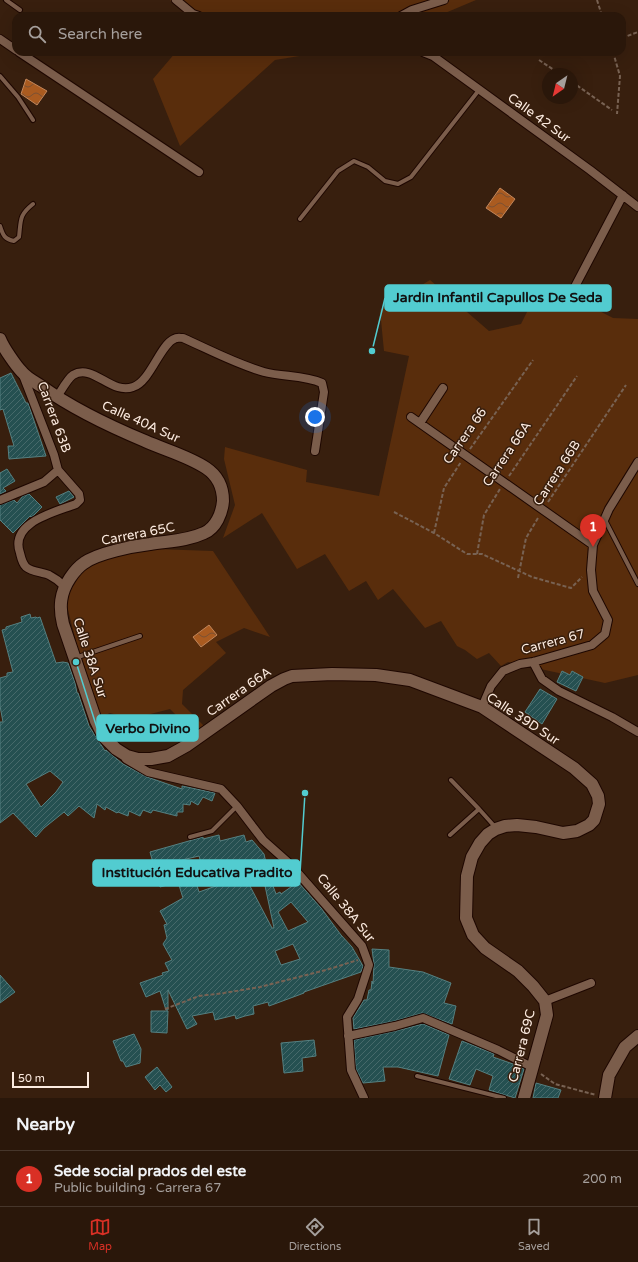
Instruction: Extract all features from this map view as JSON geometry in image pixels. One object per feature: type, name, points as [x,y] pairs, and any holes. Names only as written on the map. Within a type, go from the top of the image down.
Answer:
[{"type":"main road","name":"Carrera 63B","points":[[0,339],[22,372]]},
{"type":"main road","name":"Calle 40A Sur","points":[[22,372],[71,406],[145,441],[177,453],[206,468],[220,481],[223,500],[220,514]]},
{"type":"main road","name":"Carrera 65C","points":[[64,586],[76,569],[85,562],[110,552],[151,543],[181,540],[204,533],[213,526],[220,514]]},
{"type":"main road","name":"Calle 38A Sur","points":[[64,586],[61,613],[75,658],[96,722],[104,737],[116,749]]},
{"type":"main road","name":"Calle 39D Sur","points":[[292,676],[332,674],[376,675],[410,680],[482,707],[574,768],[592,784],[598,796],[599,804],[594,820],[589,825],[576,831],[563,833],[536,827],[517,825],[505,826],[496,829]]},
{"type":"main road","name":"Carrera 66A","points":[[116,749],[127,756],[138,759],[151,759],[168,756],[192,742],[271,686],[292,676]]},
{"type":"main road","points":[[496,829],[488,834],[480,843],[472,857],[467,876],[466,918],[473,935],[485,948],[518,971],[545,1001]]},
{"type":"main road","name":"Carrera 69C","points":[[524,1098],[547,1015],[545,1001]]},
{"type":"main road","points":[[606,1098],[609,1075],[625,1047],[638,1036]]},
{"type":"street","points":[[176,0],[191,12]]},
{"type":"street","points":[[414,12],[444,0]]},
{"type":"street","points":[[0,40],[12,48]]},
{"type":"street","points":[[25,56],[199,172]]},
{"type":"street","name":"Calle 42 Sur","points":[[433,56],[590,170],[638,207]]},
{"type":"street","points":[[570,296],[623,195]]},
{"type":"street","points":[[57,397],[72,375],[82,372],[91,373],[111,385],[122,389],[134,387],[144,379],[169,342],[175,338],[183,338],[246,366],[266,372],[312,379],[322,383],[324,392],[315,451]]},
{"type":"street","name":"Carrera 63B","points":[[0,500],[44,482],[58,470],[54,455],[22,372]]},
{"type":"street","points":[[420,423],[443,388]]},
{"type":"street","points":[[411,417],[594,545]]},
{"type":"street","name":"Carrera 67","points":[[482,707],[491,686],[503,671],[520,664],[533,662],[592,645],[605,634],[608,620],[593,591],[591,570],[594,545],[608,509],[638,462]]},
{"type":"street","points":[[58,470],[79,494],[80,500],[76,504],[40,517],[31,523],[19,536],[18,548],[25,566],[51,575],[64,586]]},
{"type":"street","points":[[533,662],[542,679],[559,691],[612,717],[638,732]]},
{"type":"street","name":"Calle 38A Sur","points":[[116,749],[121,757],[148,772],[221,789],[237,806],[263,840],[290,864],[362,946],[368,961]]},
{"type":"street","points":[[364,1098],[351,1070],[347,1017],[358,998],[368,961]]},
{"type":"street","points":[[545,1001],[591,983]]},
{"type":"street","points":[[348,1036],[395,1026],[423,1018],[498,1050],[532,1068]]},
{"type":"lane","points":[[6,0],[20,10]]},
{"type":"lane","points":[[0,76],[18,97],[33,120]]},
{"type":"lane","points":[[300,219],[338,171],[354,161],[368,166],[385,181],[398,184],[411,177],[479,90]]},
{"type":"lane","points":[[0,226],[3,236],[8,240],[14,241],[19,237],[21,217],[24,211],[33,204]]},
{"type":"lane","points":[[605,520],[638,584]]},
{"type":"lane","points":[[75,658],[140,636]]},
{"type":"lane","points":[[451,780],[496,829]]},
{"type":"lane","points":[[190,837],[212,831],[237,806]]},
{"type":"lane","points":[[450,835],[479,809]]},
{"type":"lane","points":[[416,1076],[504,1098]]},
{"type":"path","points":[[597,0],[601,12]]},
{"type":"path","points":[[626,36],[638,32]]},
{"type":"path","points":[[614,56],[620,76],[617,114]]},
{"type":"path","points":[[539,60],[551,68]]},
{"type":"path","points":[[578,86],[612,110]]},
{"type":"path","name":"Carrera 66","points":[[434,533],[444,488],[465,455],[533,360]]},
{"type":"path","name":"Carrera 66A","points":[[477,554],[484,515],[504,482],[577,376]]},
{"type":"path","name":"Carrera 66B","points":[[518,578],[526,538],[626,385]]},
{"type":"path","points":[[394,512],[434,533],[467,554],[482,554],[532,577],[571,588],[591,570]]},
{"type":"path","points":[[165,1009],[199,996],[260,987],[368,961]]},
{"type":"path","points":[[532,1068],[556,1084],[606,1098]]},
{"type":"shaded area","points":[[170,0],[476,0],[448,12],[183,12]]},
{"type":"shaded area","points":[[173,56],[300,56],[275,60],[180,146],[153,79]]},
{"type":"shaded area","points":[[430,280],[489,331],[521,324],[534,298],[563,289],[582,302],[613,318],[638,319],[638,675],[605,683],[508,662],[501,666],[489,653],[477,659],[457,646],[441,621],[425,628],[393,589],[378,600],[366,581],[349,591],[325,554],[297,569],[262,513],[223,538],[235,505],[224,459],[225,447],[307,470],[306,482],[379,496],[409,356],[384,351],[380,310]]},
{"type":"shaded area","points":[[155,549],[213,551],[270,637],[244,628],[216,642],[226,653],[183,690],[182,704],[205,727],[196,735],[170,709],[131,719],[110,713],[99,718],[80,657],[66,602],[77,575],[108,556]]},
{"type":"water","points":[[26,79],[47,91],[37,105],[21,94]]},
{"type":"water","points":[[500,188],[515,199],[501,218],[486,208]]},
{"type":"water","points":[[209,625],[217,635],[201,647],[193,637]]},
{"type":"building","points":[[11,373],[26,403],[28,403],[46,456],[9,459],[8,446],[14,446],[3,409],[0,410],[0,378]]},
{"type":"building","points":[[7,469],[15,481],[3,488],[6,491],[0,494],[0,473]]},
{"type":"building","points":[[69,491],[74,497],[60,504],[56,497]]},
{"type":"building","points":[[29,494],[42,507],[34,515],[31,517],[30,516],[13,533],[0,520],[0,505],[14,500],[17,503],[23,496]]},
{"type":"building","points":[[30,614],[31,618],[40,617],[56,663],[68,663],[89,726],[105,751],[106,750],[123,764],[147,777],[182,789],[182,786],[215,793],[212,801],[203,797],[198,805],[191,801],[190,805],[183,804],[183,812],[177,812],[177,816],[153,810],[151,813],[143,810],[140,816],[129,811],[128,816],[118,812],[117,813],[106,807],[105,810],[97,804],[94,818],[79,806],[68,816],[64,812],[44,828],[36,837],[13,813],[0,823],[0,722],[3,722],[0,706],[0,678],[7,676],[7,673],[13,672],[2,630],[6,629],[6,627],[22,622],[21,617]],"holes":[[[50,771],[63,782],[56,792],[41,807],[26,784]]]},
{"type":"building","points":[[562,671],[570,675],[572,671],[583,677],[576,691],[557,682]]},
{"type":"building","points":[[540,689],[557,699],[542,724],[525,712]]},
{"type":"building","points":[[219,835],[220,841],[244,835],[246,842],[252,840],[264,854],[266,863],[241,869],[272,928],[274,928],[261,867],[266,865],[266,867],[279,861],[284,872],[270,878],[276,894],[280,892],[281,894],[298,882],[352,947],[363,966],[361,972],[269,1006],[268,1002],[253,1006],[254,1014],[236,1019],[235,1015],[215,1020],[213,1012],[192,1016],[197,1024],[187,1029],[168,990],[168,1010],[166,1010],[160,991],[146,997],[140,983],[163,975],[162,973],[169,971],[165,963],[172,960],[163,944],[167,938],[164,925],[167,924],[160,911],[183,898],[178,882],[160,887],[150,852],[203,837],[203,839]],"holes":[[[199,856],[204,873],[212,871],[216,886],[199,892],[195,879],[188,881],[182,860]],[[291,902],[308,922],[288,931],[278,912]],[[293,944],[300,959],[281,965],[275,951]]]},
{"type":"building","points":[[372,949],[389,950],[389,967],[423,972],[451,983],[444,1003],[456,1006],[452,1024],[422,1013],[394,1021],[354,1029],[353,1018],[364,1000],[367,1000],[369,990],[371,990],[372,981],[373,984],[374,964]]},
{"type":"building","points":[[0,975],[15,992],[0,1003]]},
{"type":"building","points":[[151,1011],[168,1011],[167,1033],[151,1032]]},
{"type":"building","points":[[423,1024],[449,1035],[438,1076],[398,1067],[383,1067],[385,1081],[363,1083],[356,1069],[354,1040]]},
{"type":"building","points":[[134,1034],[141,1049],[140,1063],[126,1067],[123,1061],[121,1061],[113,1041]]},
{"type":"building","points":[[314,1040],[316,1056],[302,1058],[303,1071],[284,1073],[281,1043]]},
{"type":"building","points":[[462,1041],[494,1054],[493,1057],[524,1069],[515,1098],[489,1090],[493,1076],[476,1069],[470,1085],[449,1079]]},
{"type":"building","points":[[157,1067],[172,1087],[166,1092],[160,1085],[155,1090],[145,1077]]},
{"type":"building","points":[[536,1083],[561,1090],[558,1098],[533,1098]]},
{"type":"place","name":"Jardin Infantil Capullos De Seda","points":[[372,351]]},
{"type":"place","name":"Sede social prados del este","points":[[593,547]]},
{"type":"place","name":"Verbo Divino","points":[[76,662]]},
{"type":"place","name":"Institución Educativa Pradito","points":[[305,793]]}]
